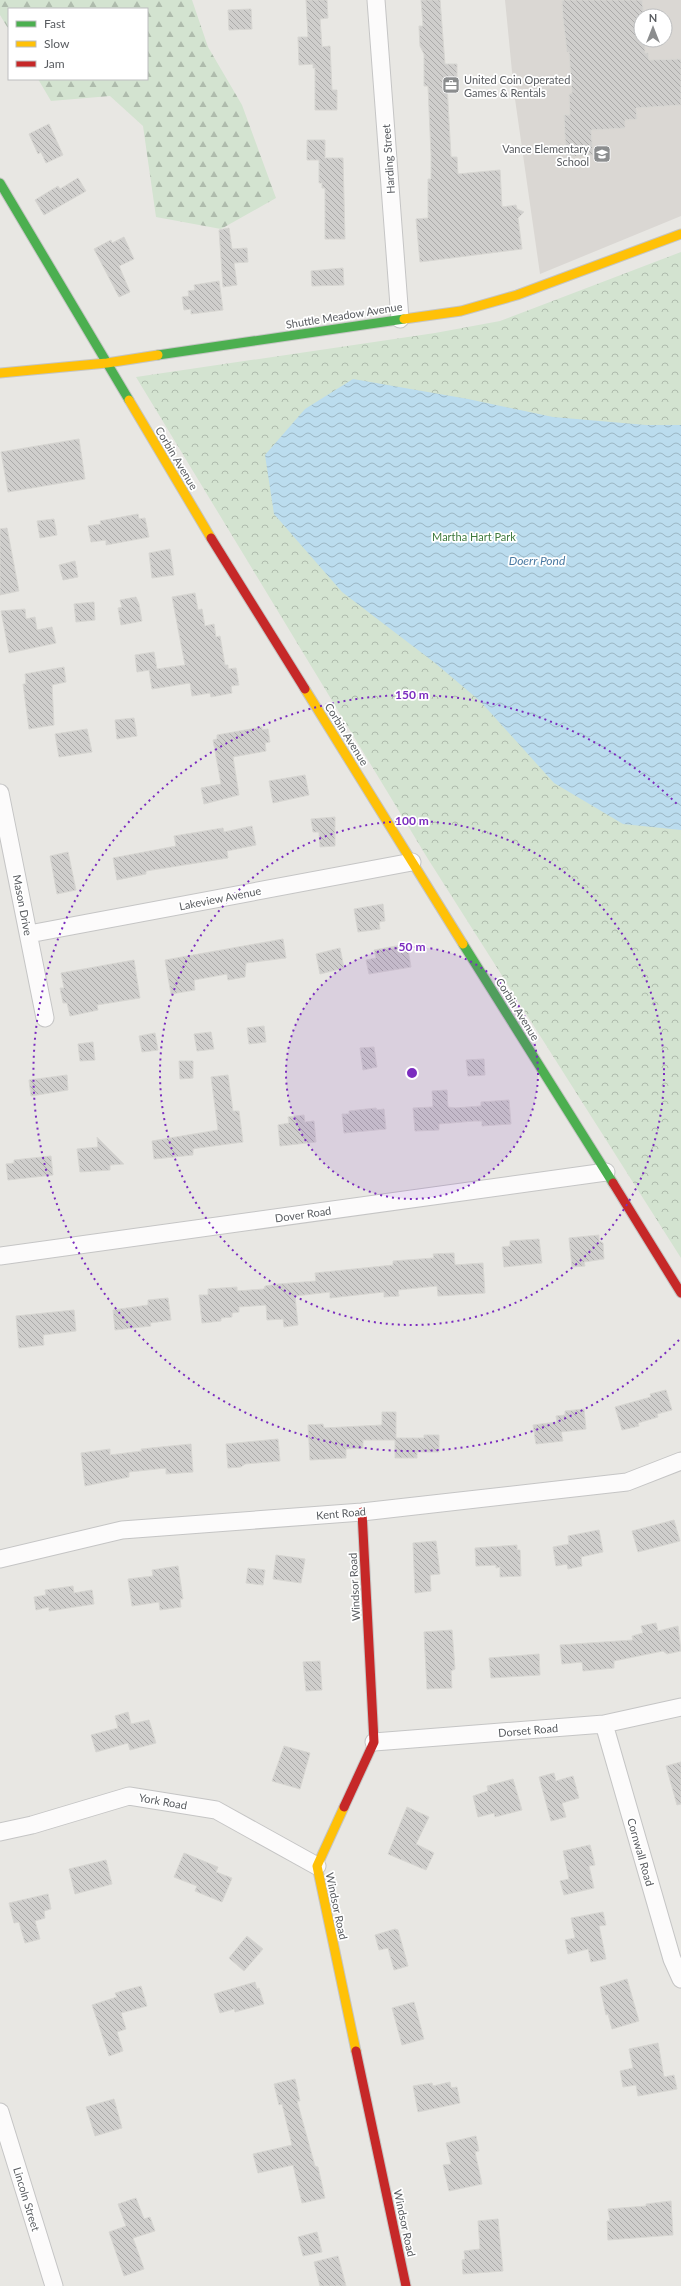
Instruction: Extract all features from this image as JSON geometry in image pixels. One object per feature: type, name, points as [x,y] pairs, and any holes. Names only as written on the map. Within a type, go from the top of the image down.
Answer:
[{"type":"street","name":"Harding Street","points":[[376,0],[400,319]]},
{"type":"street","name":"Corbin Avenue","points":[[0,183],[219,552],[681,1293]]},
{"type":"street","name":"Shuttle Meadow Avenue","points":[[0,373],[107,363],[461,311],[506,300],[559,282],[681,234]]},
{"type":"street","name":"Mason Drive","points":[[0,793],[45,1018]]},
{"type":"street","name":"Lakeview Avenue","points":[[29,934],[412,862]]},
{"type":"street","name":"Dover Road","points":[[0,1256],[606,1172]]},
{"type":"street","name":"Kent Road","points":[[0,1559],[122,1530],[362,1512],[627,1482],[681,1460]]},
{"type":"street","name":"Windsor Road","points":[[362,1512],[374,1742],[317,1866],[406,2286]]},
{"type":"street","name":"Dorset Road","points":[[374,1742],[604,1724],[681,1707]]},
{"type":"street","name":"Cornwall Road","points":[[604,1724],[672,1959],[681,1979]]},
{"type":"street","name":"York Road","points":[[0,1832],[32,1825],[129,1796],[216,1810],[317,1866]]},
{"type":"street","name":"Lincoln Street","points":[[0,2112],[54,2286]]},
{"type":"shaded area","name":"Vance Elementary School","points":[[505,0],[681,0],[681,216],[540,274],[514,92]]},
{"type":"green space","points":[[0,0],[192,0],[208,47],[242,105],[276,198],[221,229],[156,217],[143,126],[110,96],[51,101],[39,80],[148,80],[148,8],[8,8],[8,28],[0,15]]},
{"type":"green space","name":"Martha Hart Park","points":[[681,252],[681,1258],[428,859],[136,377],[435,333],[500,321]]},
{"type":"water","name":"Doerr Pond","points":[[353,379],[468,399],[553,417],[646,425],[681,425],[681,830],[623,824],[554,783],[480,701],[435,663],[342,592],[274,514],[265,455],[305,409]]},
{"type":"building","points":[[306,0],[327,0],[328,18],[320,19],[322,47],[330,46],[332,90],[337,90],[337,110],[315,110],[315,68],[313,68],[313,64],[299,65],[298,37],[308,37]]},
{"type":"building","points":[[421,0],[440,0],[445,64],[457,64],[457,85],[447,85],[451,157],[457,157],[458,174],[500,170],[502,207],[516,205],[517,209],[524,212],[518,218],[522,249],[420,262],[416,219],[428,218],[428,179],[431,179],[428,86],[424,86],[424,54],[420,46],[419,26],[423,26]]},
{"type":"building","points":[[642,0],[643,8],[633,8],[633,48],[645,48],[645,53],[648,53],[649,60],[681,59],[681,105],[636,108],[637,119],[625,120],[625,128],[591,130],[593,155],[566,157],[564,115],[570,115],[569,94],[572,93],[569,52],[567,52],[562,1]]},
{"type":"building","points":[[251,9],[252,29],[229,30],[228,10]]},
{"type":"building","points":[[49,124],[63,155],[46,163],[41,152],[38,154],[29,134]]},
{"type":"building","points":[[307,140],[325,140],[325,158],[343,158],[345,239],[325,239],[325,188],[322,188],[322,183],[319,183],[319,160],[307,160]]},
{"type":"building","points":[[78,178],[86,191],[44,215],[35,200],[58,186],[60,189]]},
{"type":"building","points":[[229,228],[232,249],[247,248],[248,262],[234,263],[237,285],[223,287],[219,230]]},
{"type":"building","points":[[124,237],[134,259],[119,266],[130,292],[119,297],[94,249],[111,240],[112,243]]},
{"type":"building","points":[[343,268],[344,285],[312,286],[311,271]]},
{"type":"building","points":[[219,281],[223,310],[191,314],[191,309],[184,310],[182,297],[189,296],[188,291],[195,290],[194,285]]},
{"type":"building","points":[[79,439],[85,479],[8,492],[1,452]]},
{"type":"building","points":[[138,514],[139,519],[145,518],[149,537],[106,545],[106,540],[91,542],[88,526],[101,524],[100,521]]},
{"type":"building","points":[[54,519],[57,535],[40,538],[37,521]]},
{"type":"building","points":[[7,528],[19,591],[0,595],[0,529]]},
{"type":"building","points":[[170,549],[174,575],[152,578],[149,553]]},
{"type":"building","points":[[75,561],[78,577],[63,580],[59,565]]},
{"type":"building","points":[[195,593],[198,610],[202,609],[205,626],[214,624],[216,637],[220,636],[225,665],[228,665],[228,669],[236,668],[239,685],[231,686],[232,693],[211,697],[210,693],[192,696],[190,683],[152,689],[149,670],[137,672],[135,655],[154,652],[157,669],[185,665],[172,597]]},
{"type":"building","points":[[136,597],[139,604],[142,621],[121,625],[118,608],[122,607],[120,600]]},
{"type":"building","points":[[94,602],[95,620],[76,622],[74,604]]},
{"type":"building","points":[[25,609],[26,619],[35,617],[37,630],[52,627],[56,643],[9,653],[1,611]]},
{"type":"building","points":[[64,667],[66,682],[52,685],[54,725],[29,729],[23,684],[26,684],[25,674]]},
{"type":"building","points":[[134,718],[137,736],[117,739],[115,720]]},
{"type":"building","points":[[262,727],[262,730],[268,729],[270,742],[265,743],[266,751],[233,757],[239,795],[204,804],[201,788],[221,784],[213,740],[217,739],[217,735]]},
{"type":"building","points":[[87,729],[92,752],[59,757],[55,734]]},
{"type":"building","points":[[305,775],[309,795],[273,803],[269,781]]},
{"type":"building","points":[[335,817],[335,846],[320,847],[319,832],[313,832],[311,819]]},
{"type":"building","points":[[252,826],[256,845],[227,851],[228,858],[146,871],[146,874],[117,880],[113,858],[176,846],[174,836],[223,828],[224,832]]},
{"type":"building","points":[[68,852],[76,890],[57,894],[50,856]]},
{"type":"building","points":[[383,904],[385,921],[379,922],[380,929],[358,932],[354,909]]},
{"type":"building","points":[[283,939],[286,958],[246,963],[245,977],[228,980],[227,974],[194,980],[195,990],[171,994],[165,960]]},
{"type":"building","points":[[407,944],[411,967],[369,974],[366,960],[376,958],[374,950]]},
{"type":"building","points":[[340,948],[344,968],[320,974],[316,954]]},
{"type":"building","points":[[134,960],[140,998],[97,1005],[98,1010],[70,1016],[67,1003],[63,1003],[60,988],[64,988],[61,973]]},
{"type":"building","points":[[264,1026],[266,1042],[249,1044],[247,1028]]},
{"type":"building","points":[[211,1032],[214,1049],[197,1051],[194,1034]]},
{"type":"building","points":[[155,1033],[158,1050],[142,1052],[139,1036]]},
{"type":"building","points":[[93,1042],[95,1060],[80,1061],[78,1044]]},
{"type":"building","points":[[374,1047],[377,1067],[363,1070],[360,1048]]},
{"type":"building","points":[[484,1059],[485,1075],[468,1076],[466,1060]]},
{"type":"building","points":[[179,1061],[193,1061],[193,1078],[180,1079]]},
{"type":"building","points":[[67,1075],[68,1090],[31,1096],[29,1080]]},
{"type":"building","points":[[228,1075],[233,1111],[239,1111],[243,1142],[193,1149],[193,1155],[154,1159],[152,1141],[218,1130],[211,1077]]},
{"type":"building","points":[[447,1090],[448,1107],[455,1108],[481,1106],[481,1102],[509,1100],[511,1124],[482,1126],[482,1121],[474,1121],[439,1124],[439,1130],[415,1131],[413,1108],[433,1107],[432,1091]]},
{"type":"building","points":[[376,1108],[377,1110],[384,1109],[386,1129],[344,1133],[342,1114],[349,1114],[349,1111]]},
{"type":"building","points":[[304,1115],[305,1122],[314,1121],[316,1142],[280,1146],[278,1125],[289,1123],[288,1117]]},
{"type":"building","points":[[97,1137],[124,1164],[110,1165],[110,1170],[80,1172],[77,1149],[98,1147]]},
{"type":"building","points":[[51,1156],[53,1175],[8,1180],[6,1164],[14,1163],[14,1160]]},
{"type":"building","points":[[599,1235],[599,1241],[603,1243],[604,1259],[584,1262],[585,1266],[572,1267],[569,1238]]},
{"type":"building","points":[[539,1239],[542,1263],[504,1267],[502,1247],[510,1246],[510,1241]]},
{"type":"building","points":[[454,1253],[455,1265],[483,1263],[485,1293],[438,1296],[437,1286],[398,1290],[399,1296],[384,1297],[384,1292],[330,1298],[330,1292],[295,1296],[298,1325],[284,1327],[283,1319],[267,1320],[266,1305],[239,1307],[239,1312],[232,1313],[232,1317],[221,1318],[221,1321],[202,1323],[199,1295],[208,1295],[208,1289],[237,1287],[237,1291],[264,1289],[265,1286],[316,1281],[315,1273],[393,1265],[393,1261],[434,1258],[433,1254]]},
{"type":"building","points":[[168,1298],[171,1320],[150,1323],[151,1326],[115,1330],[113,1310],[148,1305],[148,1300]]},
{"type":"building","points":[[74,1310],[76,1331],[43,1335],[44,1345],[19,1348],[16,1316]]},
{"type":"building","points":[[666,1390],[672,1410],[657,1414],[658,1417],[638,1423],[639,1426],[622,1430],[615,1407],[651,1397],[650,1394]]},
{"type":"building","points":[[584,1409],[586,1429],[561,1432],[563,1441],[536,1444],[533,1425],[557,1422],[556,1416],[565,1415],[565,1411]]},
{"type":"building","points":[[382,1412],[396,1412],[396,1438],[424,1438],[424,1435],[439,1435],[439,1452],[417,1452],[417,1458],[395,1458],[395,1440],[363,1440],[363,1448],[346,1449],[346,1458],[310,1460],[308,1425],[323,1424],[324,1428],[382,1425]]},
{"type":"building","points":[[278,1439],[280,1461],[245,1464],[241,1467],[228,1468],[226,1444]]},
{"type":"building","points":[[191,1444],[193,1472],[166,1474],[166,1468],[129,1472],[129,1477],[85,1486],[81,1453],[110,1449],[110,1455],[142,1451],[141,1449]]},
{"type":"building","points":[[674,1520],[680,1541],[638,1552],[632,1531]]},
{"type":"building","points":[[599,1530],[603,1552],[581,1557],[582,1566],[568,1569],[567,1564],[556,1566],[553,1547],[569,1544],[568,1536]]},
{"type":"building","points":[[436,1541],[440,1574],[430,1575],[431,1591],[415,1593],[413,1543]]},
{"type":"building","points":[[517,1545],[517,1550],[520,1550],[521,1576],[500,1577],[500,1567],[496,1568],[496,1565],[476,1566],[475,1548]]},
{"type":"building","points":[[276,1555],[305,1559],[301,1583],[273,1579]]},
{"type":"building","points":[[178,1566],[183,1599],[180,1599],[181,1607],[160,1610],[159,1602],[132,1606],[128,1579],[153,1576],[152,1570]]},
{"type":"building","points":[[248,1568],[265,1570],[263,1585],[246,1583]]},
{"type":"building","points":[[73,1586],[74,1593],[92,1590],[94,1604],[49,1611],[49,1607],[36,1610],[34,1597],[46,1595],[45,1590]]},
{"type":"building","points":[[656,1623],[658,1631],[678,1626],[681,1651],[667,1654],[663,1651],[614,1661],[614,1668],[583,1671],[582,1662],[562,1664],[560,1645],[633,1640],[632,1636],[643,1633],[641,1626]]},
{"type":"building","points":[[452,1630],[455,1669],[451,1671],[452,1688],[427,1689],[424,1632]]},
{"type":"building","points":[[539,1654],[540,1675],[491,1678],[489,1658]]},
{"type":"building","points":[[320,1661],[322,1690],[306,1691],[303,1662]]},
{"type":"building","points":[[128,1712],[131,1724],[149,1720],[156,1743],[130,1750],[128,1743],[96,1752],[91,1735],[118,1728],[115,1716]]},
{"type":"building","points":[[284,1746],[310,1753],[300,1789],[272,1781]]},
{"type":"building","points":[[681,1762],[681,1804],[677,1805],[666,1766]]},
{"type":"building","points":[[554,1773],[556,1781],[573,1776],[579,1798],[562,1803],[566,1817],[551,1821],[539,1777]]},
{"type":"building","points":[[513,1779],[522,1810],[495,1817],[494,1813],[478,1817],[473,1796],[488,1791],[487,1786]]},
{"type":"building","points":[[407,1807],[429,1817],[416,1844],[434,1853],[426,1870],[388,1854]]},
{"type":"building","points":[[590,1845],[595,1865],[589,1866],[594,1888],[564,1895],[560,1881],[569,1879],[563,1851]]},
{"type":"building","points":[[184,1853],[218,1867],[216,1872],[232,1878],[222,1902],[195,1891],[197,1886],[174,1877]]},
{"type":"building","points":[[106,1860],[112,1884],[75,1894],[69,1869]]},
{"type":"building","points":[[48,1894],[51,1909],[44,1911],[45,1918],[35,1921],[40,1939],[25,1943],[19,1922],[14,1923],[9,1903]]},
{"type":"building","points":[[603,1912],[606,1925],[599,1926],[606,1959],[591,1962],[588,1949],[568,1954],[565,1940],[575,1938],[571,1918]]},
{"type":"building","points":[[395,1929],[398,1930],[408,1966],[394,1970],[388,1948],[379,1950],[375,1935]]},
{"type":"building","points":[[247,1936],[263,1949],[244,1971],[229,1958]]},
{"type":"building","points":[[627,1979],[639,2021],[612,2029],[608,2014],[606,2015],[600,1987]]},
{"type":"building","points":[[255,1982],[257,1989],[259,1988],[264,2004],[235,2012],[234,2009],[220,2013],[214,1994]]},
{"type":"building","points":[[141,1986],[147,2006],[121,2013],[126,2029],[117,2032],[123,2051],[109,2056],[92,2005],[117,1997],[115,1993]]},
{"type":"building","points":[[414,2002],[424,2039],[402,2045],[392,2008]]},
{"type":"building","points":[[658,2043],[664,2077],[674,2075],[677,2089],[638,2096],[636,2085],[623,2087],[620,2071],[633,2068],[629,2049]]},
{"type":"building","points":[[295,2079],[300,2101],[297,2101],[315,2166],[318,2167],[325,2198],[302,2203],[293,2165],[258,2173],[253,2154],[292,2145],[282,2104],[279,2105],[274,2084]]},
{"type":"building","points":[[450,2082],[451,2088],[457,2087],[460,2103],[418,2112],[413,2086],[432,2083],[433,2086]]},
{"type":"building","points":[[114,2099],[122,2128],[95,2136],[86,2107]]},
{"type":"building","points":[[476,2136],[479,2151],[475,2152],[482,2184],[449,2191],[443,2165],[451,2164],[446,2143]]},
{"type":"building","points":[[136,2198],[144,2219],[150,2217],[155,2231],[133,2238],[144,2269],[124,2276],[109,2232],[126,2226],[118,2204]]},
{"type":"building","points":[[671,2201],[673,2235],[608,2240],[607,2221],[610,2221],[608,2209],[646,2206],[646,2204]]},
{"type":"building","points":[[498,2219],[503,2271],[463,2274],[462,2260],[465,2259],[464,2251],[480,2249],[478,2221]]},
{"type":"building","points":[[317,2232],[322,2252],[303,2256],[298,2237]]},
{"type":"building","points":[[338,2256],[346,2286],[320,2286],[314,2262]]},
{"type":"traffic: fast","points":[[0,183],[129,400]]},
{"type":"traffic: fast","points":[[158,355],[404,319]]},
{"type":"traffic: fast","points":[[463,944],[613,1183]]},
{"type":"traffic: slow","points":[[404,319],[461,311],[517,295],[681,234]]},
{"type":"traffic: slow","points":[[0,373],[107,363],[158,355]]},
{"type":"traffic: slow","points":[[129,400],[211,538]]},
{"type":"traffic: slow","points":[[305,689],[463,944]]},
{"type":"traffic: slow","points":[[344,1807],[317,1866],[356,2051]]},
{"type":"traffic: jam","points":[[211,538],[305,689]]},
{"type":"traffic: jam","points":[[613,1183],[681,1293]]},
{"type":"traffic: jam","points":[[344,1807],[374,1742],[362,1512]]},
{"type":"traffic: jam","points":[[356,2051],[406,2286]]},
{"type":"place","name":"United Coin Operated Games & Rentals","points":[[451,85]]},
{"type":"place","name":"Vance Elementary School","points":[[602,154]]}]
